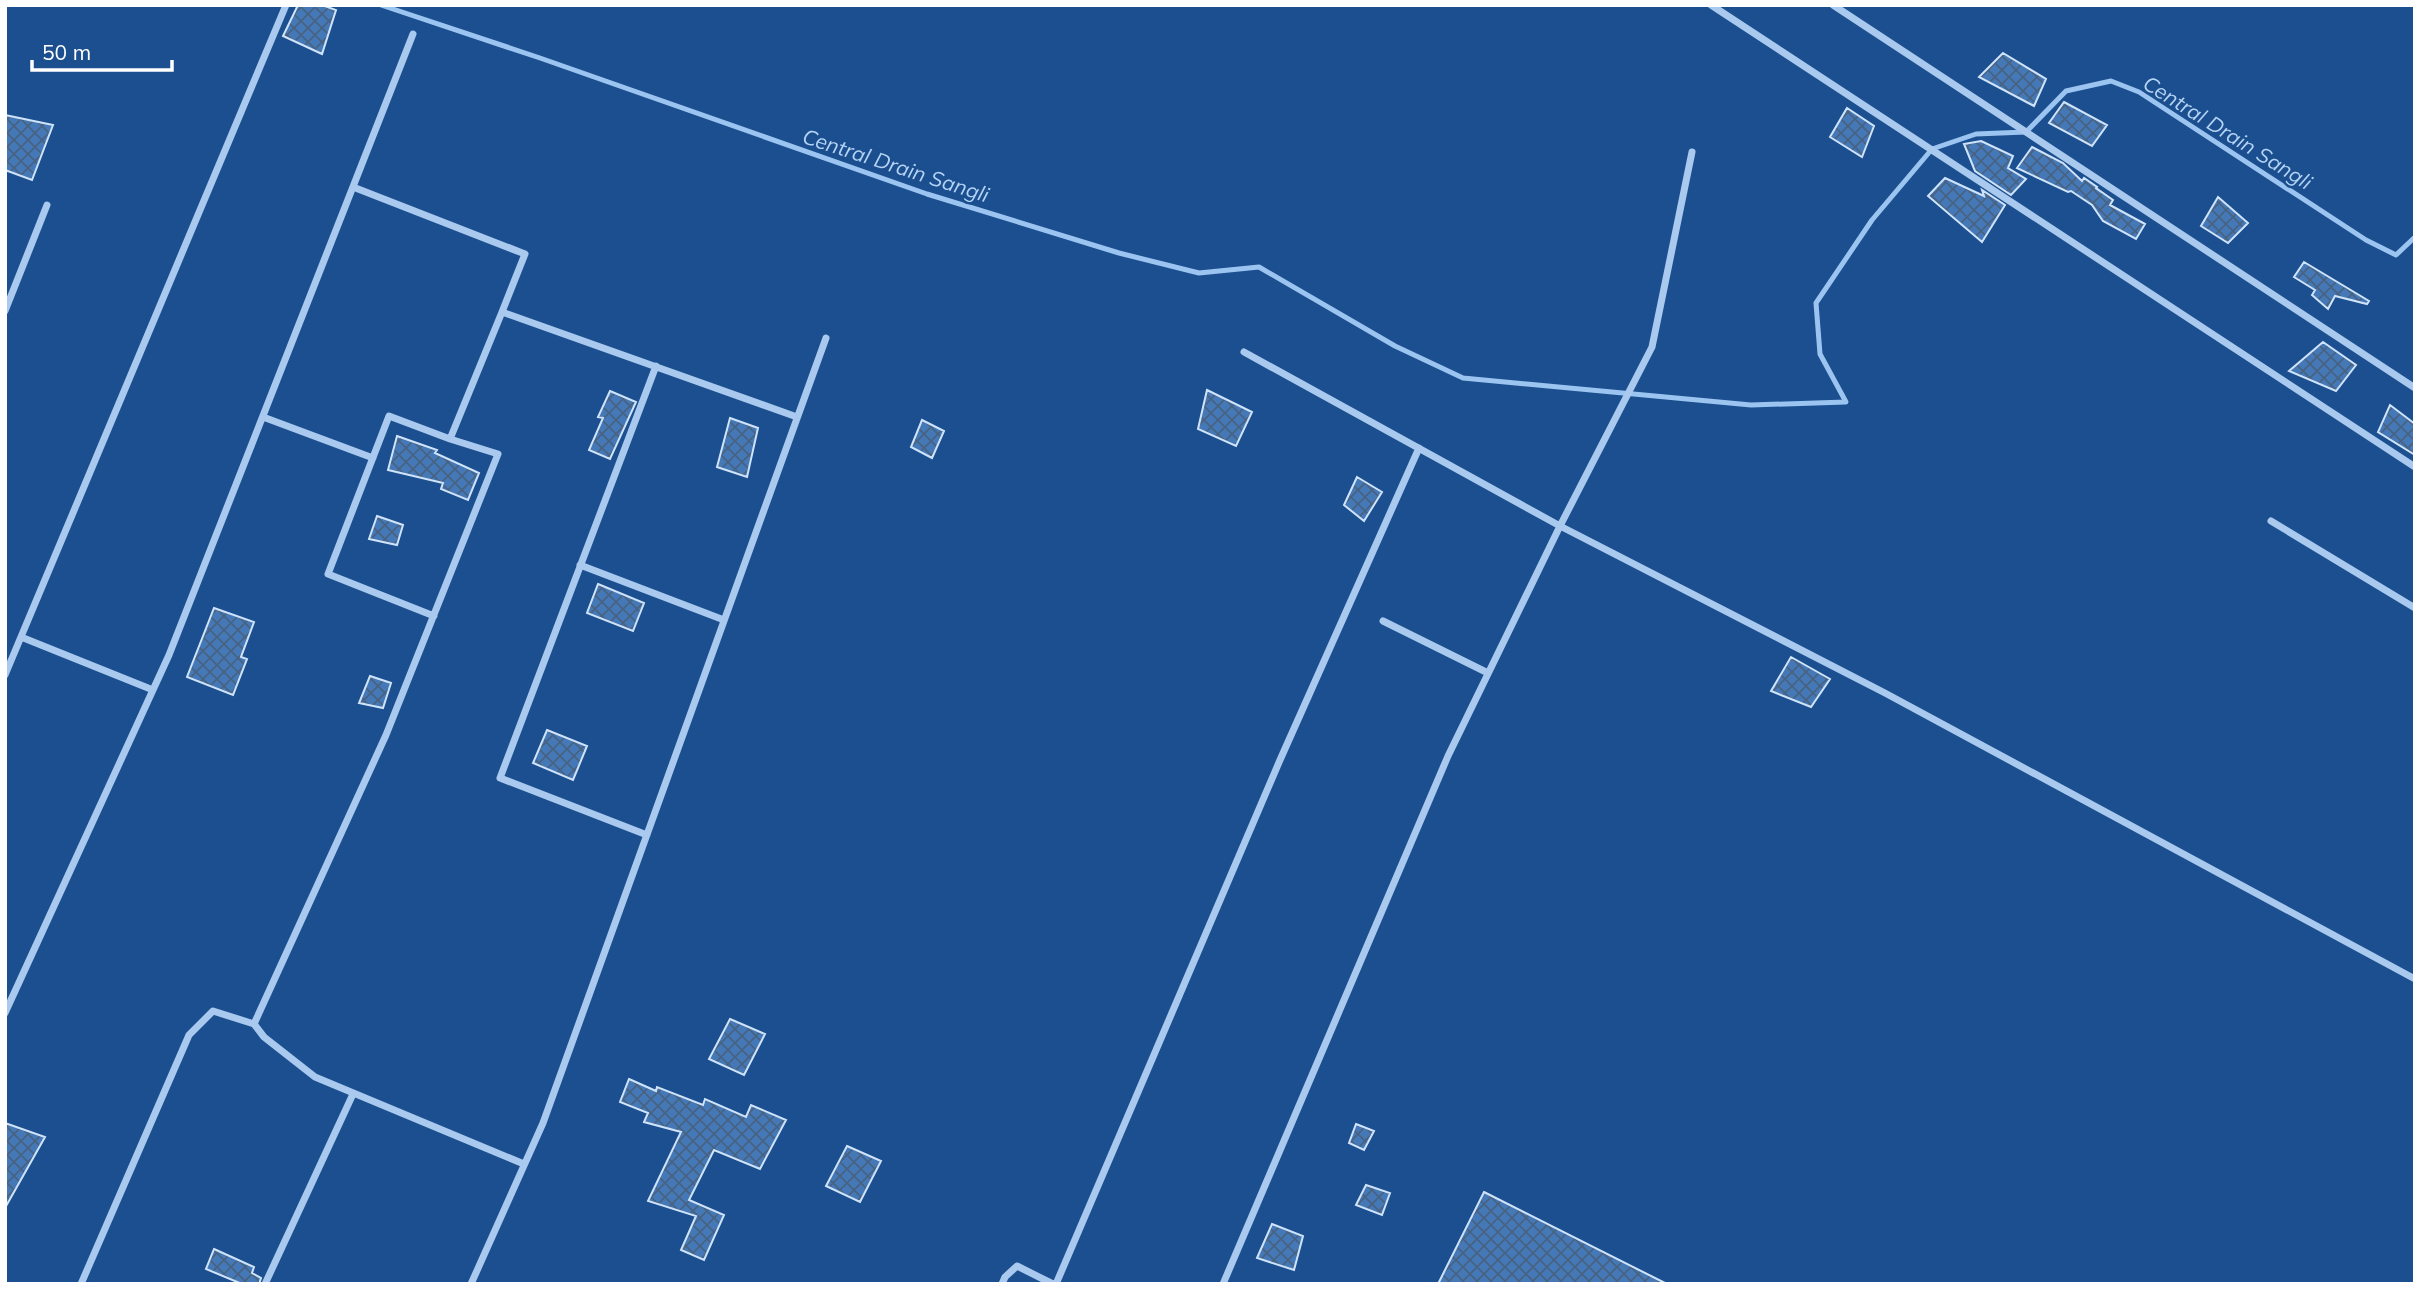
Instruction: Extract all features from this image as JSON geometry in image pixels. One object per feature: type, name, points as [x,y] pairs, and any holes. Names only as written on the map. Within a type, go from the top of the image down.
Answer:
[{"type":"street","points":[[5,675],[286,5]]},
{"type":"street","points":[[1711,5],[2415,467]]},
{"type":"street","points":[[1833,5],[2415,388]]},
{"type":"street","points":[[5,1013],[169,655],[413,34]]},
{"type":"street","points":[[1223,1284],[1448,756],[1560,526],[1653,347],[1692,152]]},
{"type":"street","points":[[353,187],[525,254],[450,439]]},
{"type":"street","points":[[5,311],[47,205]]},
{"type":"street","points":[[502,312],[797,417]]},
{"type":"street","points":[[471,1284],[543,1123],[826,338]]},
{"type":"street","points":[[1244,352],[1560,526],[1885,693],[2415,979]]},
{"type":"street","points":[[647,835],[500,778],[656,366]]},
{"type":"street","points":[[254,1024],[386,735],[434,616],[498,454],[389,416],[328,574],[434,616]]},
{"type":"street","points":[[262,417],[373,458]]},
{"type":"street","points":[[1002,1284],[1005,1277],[1017,1266],[1054,1284],[1280,760],[1419,448]]},
{"type":"street","points":[[2271,521],[2415,608]]},
{"type":"street","points":[[580,565],[724,620]]},
{"type":"street","points":[[1383,621],[1488,673]]},
{"type":"street","points":[[21,637],[153,690]]},
{"type":"street","points":[[81,1284],[189,1035],[213,1011],[254,1024],[264,1037],[315,1077],[524,1164]]},
{"type":"street","points":[[265,1284],[353,1094]]},
{"type":"building","points":[[298,5],[322,5],[336,10],[322,54],[283,36]]},
{"type":"building","points":[[2003,53],[2046,79],[2034,106],[1979,77]]},
{"type":"building","points":[[2064,102],[2107,125],[2092,146],[2049,123]]},
{"type":"building","points":[[1847,108],[1874,126],[1862,157],[1830,137]]},
{"type":"building","points":[[5,115],[53,125],[32,180],[5,170]]},
{"type":"building","points":[[1981,141],[2013,156],[2008,168],[2026,179],[2011,195],[1975,171],[1964,144]]},
{"type":"building","points":[[2032,147],[2063,163],[2082,181],[2084,178],[2113,200],[2110,205],[2145,224],[2136,239],[2103,221],[2092,205],[2071,191],[2017,168]]},
{"type":"building","points":[[1945,178],[1984,196],[1982,190],[2005,205],[1982,242],[1928,196]]},
{"type":"building","points":[[2218,197],[2248,223],[2228,243],[2201,226]]},
{"type":"building","points":[[2304,262],[2369,301],[2367,304],[2335,296],[2328,309],[2312,295],[2315,290],[2294,277]]},
{"type":"building","points":[[2323,342],[2356,365],[2336,391],[2289,371]]},
{"type":"building","points":[[1207,390],[1252,412],[1236,446],[1198,429]]},
{"type":"building","points":[[610,391],[636,402],[610,459],[589,450],[603,418],[598,417]]},
{"type":"building","points":[[2390,405],[2415,424],[2415,455],[2378,432]]},
{"type":"building","points":[[730,418],[758,428],[747,477],[717,467]]},
{"type":"building","points":[[922,420],[944,431],[932,458],[911,447]]},
{"type":"building","points":[[397,436],[437,450],[435,453],[479,473],[468,500],[441,489],[443,483],[388,470]]},
{"type":"building","points":[[1357,477],[1382,492],[1364,521],[1344,505]]},
{"type":"building","points":[[377,516],[403,525],[397,545],[369,539]]},
{"type":"building","points":[[598,584],[644,603],[633,631],[587,613]]},
{"type":"building","points":[[214,608],[254,622],[241,657],[247,659],[233,695],[187,677]]},
{"type":"building","points":[[1791,657],[1830,679],[1811,707],[1771,691]]},
{"type":"building","points":[[370,676],[391,683],[383,708],[359,703]]},
{"type":"building","points":[[547,730],[587,746],[573,780],[533,763]]},
{"type":"building","points":[[730,1019],[765,1034],[744,1075],[709,1059]]},
{"type":"building","points":[[629,1079],[656,1091],[657,1087],[703,1105],[705,1099],[746,1117],[751,1105],[786,1120],[760,1169],[714,1150],[689,1200],[724,1215],[704,1260],[681,1250],[696,1216],[648,1201],[681,1132],[644,1122],[648,1113],[620,1102]]},
{"type":"building","points":[[5,1123],[45,1137],[5,1208]]},
{"type":"building","points":[[1356,1124],[1374,1131],[1364,1150],[1349,1143]]},
{"type":"building","points":[[847,1146],[881,1161],[860,1202],[826,1186]]},
{"type":"building","points":[[1366,1185],[1390,1193],[1382,1215],[1356,1205]]},
{"type":"building","points":[[1484,1192],[1667,1284],[1438,1284]]},
{"type":"building","points":[[1272,1224],[1303,1236],[1294,1270],[1257,1258]]},
{"type":"building","points":[[214,1249],[254,1267],[252,1273],[261,1278],[259,1284],[242,1284],[206,1269]]},
{"type":"waterway","name":"Central Drain Sangli","points":[[381,5],[927,194],[1119,253],[1199,273],[1259,267],[1395,346],[1463,378],[1751,405],[1846,402],[1820,354],[1816,303],[1872,220],[1932,149],[1976,134],[2026,132],[2066,91],[2111,81],[2139,92],[2366,240],[2396,255],[2415,237]]}]
